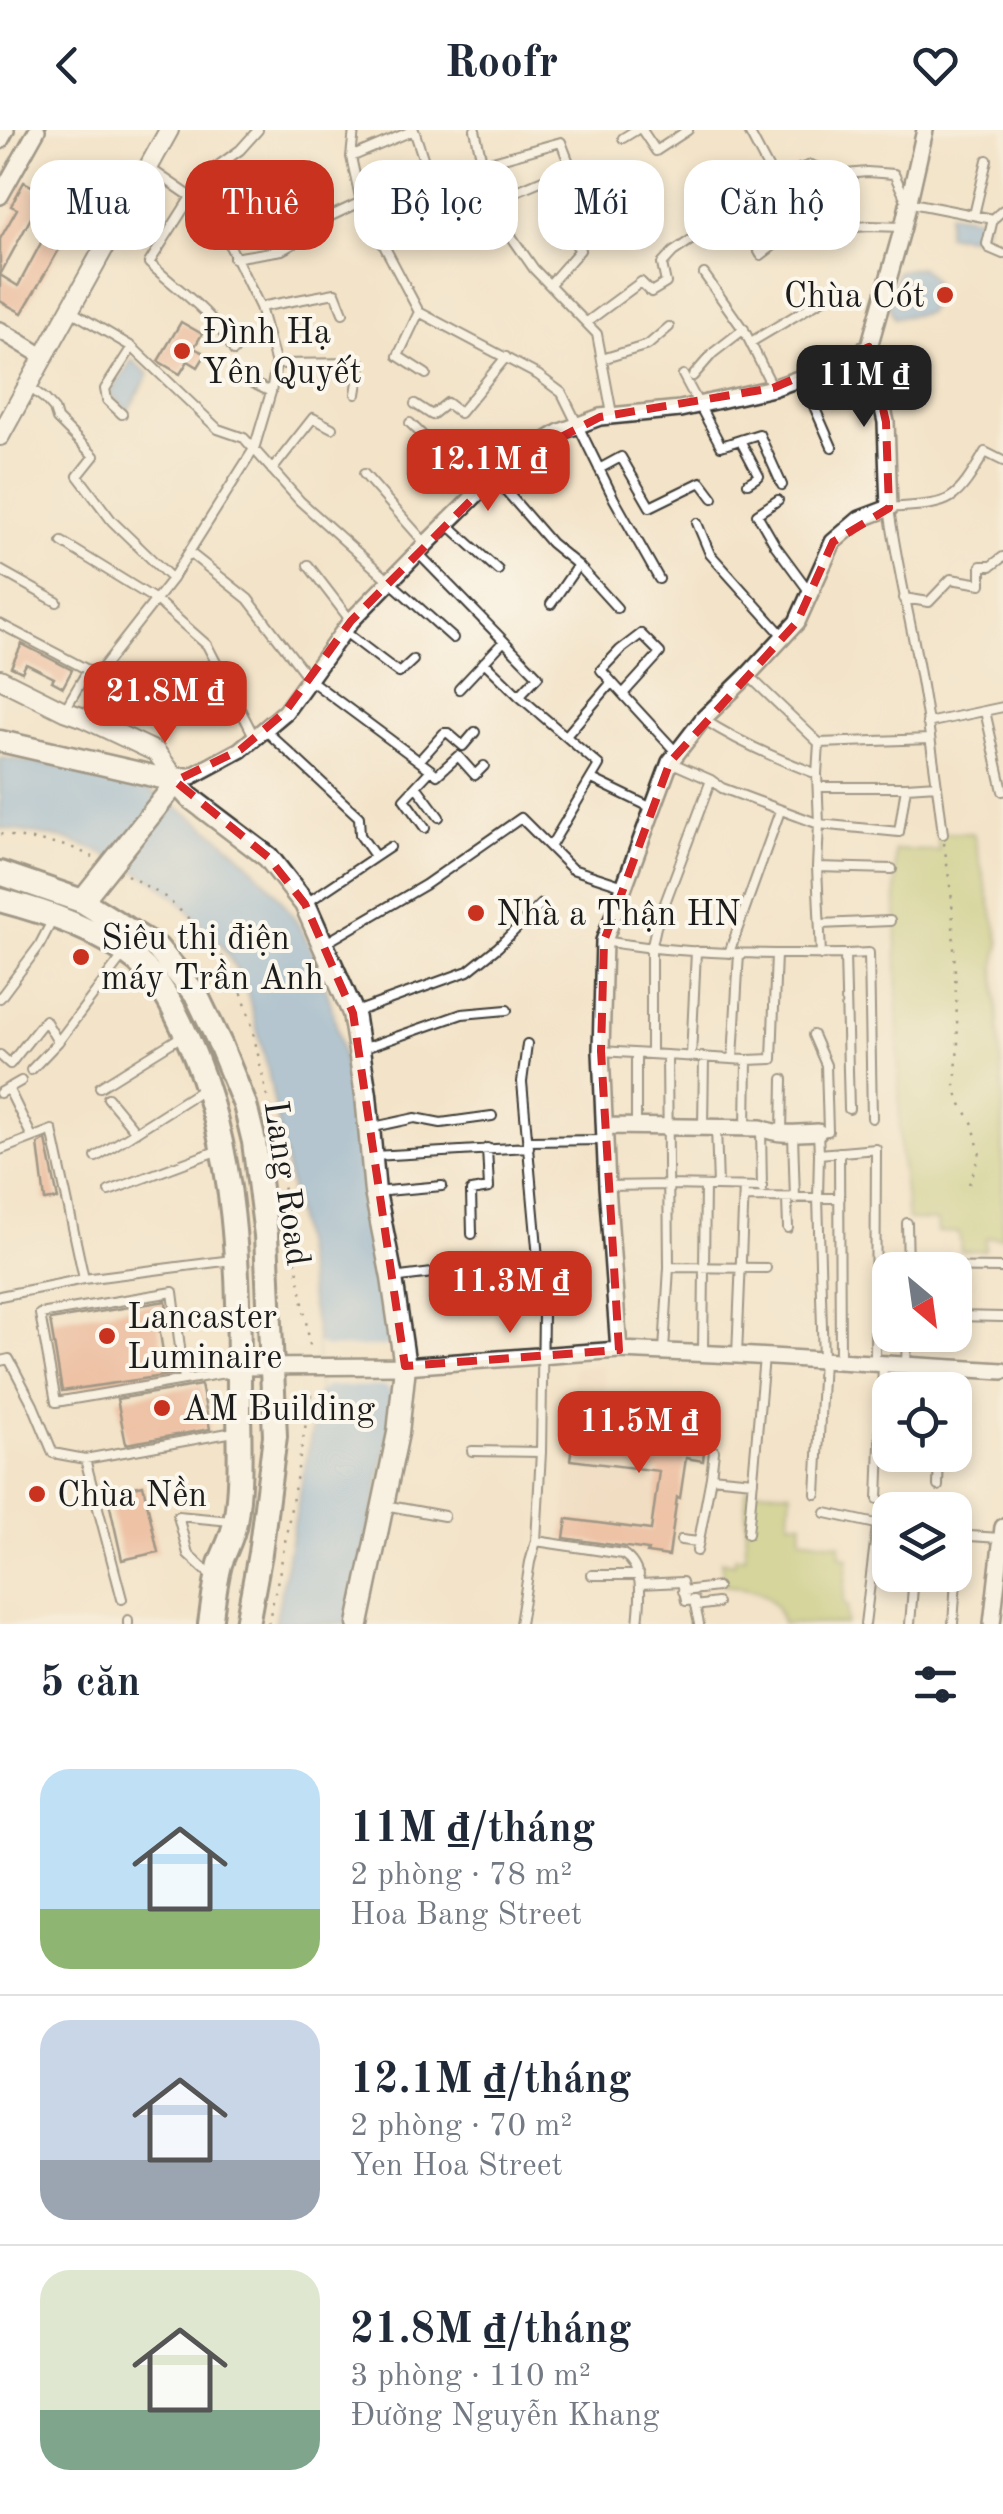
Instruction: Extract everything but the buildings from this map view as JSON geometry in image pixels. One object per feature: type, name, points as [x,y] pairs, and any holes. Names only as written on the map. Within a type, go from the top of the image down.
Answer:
[{"type":"main road","points":[[0,741],[171,781],[268,857],[305,904],[354,1013],[375,1192],[392,1278],[398,1366],[398,1433],[358,1624]]},
{"type":"main road","points":[[82,901],[171,781]]},
{"type":"main road","name":"Lang Road","points":[[0,873],[82,901],[158,948],[197,996],[245,1105],[262,1199],[274,1366],[273,1460],[246,1624]]},
{"type":"main road","name":"Lang Road","points":[[0,900],[82,927],[139,963],[176,1014],[207,1087],[232,1203],[239,1315],[235,1522],[217,1580],[210,1624]]},
{"type":"main road","points":[[232,1203],[262,1199]]},
{"type":"street","points":[[0,141],[6,130]]},
{"type":"street","points":[[0,196],[36,130]]},
{"type":"street","points":[[152,160],[169,130]]},
{"type":"street","points":[[618,1350],[601,1051],[604,941],[673,758],[703,719],[797,622],[833,542],[860,520],[889,508],[886,422],[869,348],[925,130]]},
{"type":"street","points":[[0,436],[6,412],[28,386],[103,250]]},
{"type":"street","points":[[0,330],[44,357]]},
{"type":"street","points":[[0,680],[156,752],[171,781],[192,776],[240,750],[286,712],[348,626],[480,490],[532,448],[600,417],[680,410],[773,388],[832,367],[869,348]]},
{"type":"street","points":[[606,1133],[636,1126],[818,1132]]},
{"type":"street","points":[[239,1373],[274,1366],[398,1366],[618,1350],[1003,1371]]},
{"type":"street","points":[[992,1624],[1003,1527]]},
{"type":"lane","points":[[226,160],[258,130]]},
{"type":"lane","points":[[354,130],[354,170]]},
{"type":"lane","points":[[351,157],[414,130],[424,160]]},
{"type":"lane","points":[[476,130],[481,160]]},
{"type":"lane","points":[[623,138],[639,130],[656,151],[688,130]]},
{"type":"lane","points":[[748,130],[764,160]]},
{"type":"lane","points":[[496,160],[560,142],[571,168],[518,190]]},
{"type":"lane","points":[[974,215],[987,160]]},
{"type":"lane","points":[[860,173],[894,174],[908,202],[993,219]]},
{"type":"lane","points":[[185,204],[148,263],[210,318],[234,351]]},
{"type":"lane","points":[[234,258],[282,250],[308,236],[331,216],[354,205]]},
{"type":"lane","points":[[1003,210],[993,219],[988,247],[1003,254]]},
{"type":"lane","points":[[860,227],[902,227]]},
{"type":"lane","points":[[587,322],[640,282],[651,292],[666,283],[662,264],[684,245]]},
{"type":"lane","points":[[518,246],[597,334],[612,416]]},
{"type":"lane","points":[[0,624],[96,676],[190,553],[254,449],[276,364],[260,307],[231,250]]},
{"type":"lane","points":[[386,250],[419,312],[538,375],[562,393],[659,579]]},
{"type":"lane","points":[[550,284],[580,250]]},
{"type":"lane","points":[[704,274],[744,330],[773,388]]},
{"type":"lane","points":[[260,307],[335,293],[343,313]]},
{"type":"lane","points":[[750,342],[825,298]]},
{"type":"lane","points":[[70,311],[132,347],[218,429],[244,438],[300,501],[453,638]]},
{"type":"lane","points":[[419,312],[398,356],[426,374]]},
{"type":"lane","points":[[602,359],[648,345],[669,328]]},
{"type":"lane","points":[[744,330],[688,375],[721,446],[760,434],[782,486]]},
{"type":"lane","points":[[122,414],[107,400],[105,389],[132,347]]},
{"type":"lane","points":[[416,404],[432,415],[447,404],[460,412],[506,357]]},
{"type":"lane","points":[[276,364],[361,364],[356,394]]},
{"type":"lane","points":[[242,378],[271,392]]},
{"type":"lane","points":[[802,379],[832,447]]},
{"type":"lane","points":[[28,386],[45,399],[57,418],[94,456],[78,476],[112,522],[172,579]]},
{"type":"lane","points":[[272,470],[314,418],[332,428]]},
{"type":"lane","points":[[410,423],[480,490]]},
{"type":"lane","points":[[740,440],[759,476],[748,483]]},
{"type":"lane","points":[[943,834],[889,508],[948,500],[969,479],[985,452],[1003,461]]},
{"type":"lane","points":[[599,470],[621,458],[650,507],[701,482],[714,498]]},
{"type":"lane","points":[[364,474],[422,548],[538,676],[519,696]]},
{"type":"lane","points":[[494,477],[551,543],[578,565],[617,608]]},
{"type":"lane","points":[[778,500],[757,514],[774,545],[809,591]]},
{"type":"lane","points":[[446,523],[498,570]]},
{"type":"lane","points":[[697,523],[710,554],[785,638]]},
{"type":"lane","points":[[62,542],[156,600],[208,645],[260,734],[359,817],[360,834],[375,856]]},
{"type":"lane","points":[[190,553],[248,598],[310,680],[419,762],[437,775],[458,756],[475,774],[484,766]]},
{"type":"lane","points":[[904,598],[928,602],[950,578],[982,584],[981,566],[991,566],[1003,557]]},
{"type":"lane","points":[[308,565],[348,626],[398,673],[413,660]]},
{"type":"lane","points":[[551,604],[578,565]]},
{"type":"lane","points":[[0,570],[57,602]]},
{"type":"lane","points":[[622,694],[660,653],[641,634],[601,670],[673,758],[722,788],[820,824],[899,832],[906,787]]},
{"type":"lane","points":[[459,689],[504,641]]},
{"type":"lane","points":[[484,662],[599,765],[550,847]]},
{"type":"lane","points":[[64,711],[88,670]]},
{"type":"lane","points":[[748,675],[818,743],[930,739]]},
{"type":"lane","points":[[566,736],[612,682]]},
{"type":"lane","points":[[927,724],[1003,706]]},
{"type":"lane","points":[[985,710],[1003,790]]},
{"type":"lane","points":[[703,719],[722,732],[816,774]]},
{"type":"lane","points":[[419,762],[444,733],[463,746],[476,732]]},
{"type":"lane","points":[[818,743],[821,955]]},
{"type":"lane","points":[[424,828],[404,799],[431,770]]},
{"type":"lane","points":[[592,779],[652,808]]},
{"type":"lane","points":[[651,1054],[650,949],[711,780]]},
{"type":"lane","points":[[818,787],[937,785]]},
{"type":"lane","points":[[416,786],[439,816]]},
{"type":"lane","points":[[406,796],[420,816]]},
{"type":"lane","points":[[733,1059],[734,953],[780,811]]},
{"type":"lane","points":[[324,944],[425,885],[517,818],[524,820],[572,870],[624,886]]},
{"type":"lane","points":[[305,904],[390,847]]},
{"type":"lane","points":[[817,867],[892,869]]},
{"type":"lane","points":[[354,1013],[468,970],[498,947],[541,904]]},
{"type":"lane","points":[[0,998],[39,946],[55,916]]},
{"type":"lane","points":[[820,924],[890,921]]},
{"type":"lane","points":[[604,941],[650,949],[734,953],[868,952],[872,1118]]},
{"type":"lane","points":[[692,1057],[696,951]]},
{"type":"lane","points":[[31,1070],[58,1042],[125,953]]},
{"type":"lane","points":[[601,1051],[772,1060],[776,954]]},
{"type":"lane","points":[[844,954],[848,1109]]},
{"type":"lane","points":[[359,1050],[462,1014],[507,1010]]},
{"type":"lane","points":[[0,1054],[10,1064],[45,1020],[58,1042]]},
{"type":"lane","points":[[100,1087],[185,1034]]},
{"type":"lane","points":[[813,1035],[826,1065],[828,1131],[818,1132],[818,1198],[831,1360]]},
{"type":"lane","points":[[520,1624],[536,1540],[543,1313],[522,1082],[527,1044]]},
{"type":"lane","points":[[636,1054],[636,1126]]},
{"type":"lane","points":[[664,1351],[668,1056]]},
{"type":"lane","points":[[704,1057],[718,1186]]},
{"type":"lane","points":[[747,1060],[762,1192]]},
{"type":"lane","points":[[784,1079],[791,1199],[788,1228]]},
{"type":"lane","points":[[20,1081],[4,1090],[32,1137]]},
{"type":"lane","points":[[96,1157],[207,1087]]},
{"type":"lane","points":[[108,1098],[136,1132]]},
{"type":"lane","points":[[370,1128],[414,1118],[441,1123],[492,1116]]},
{"type":"lane","points":[[0,1150],[52,1130],[84,1279]]},
{"type":"lane","points":[[373,1156],[529,1144],[606,1133]]},
{"type":"lane","points":[[108,1191],[223,1148]]},
{"type":"lane","points":[[472,1234],[471,1191],[489,1188],[487,1148]]},
{"type":"lane","points":[[820,1154],[876,1149],[878,1492]]},
{"type":"lane","points":[[816,1494],[831,1360],[839,1152]]},
{"type":"lane","points":[[375,1192],[442,1186]]},
{"type":"lane","points":[[607,1186],[718,1186],[791,1199],[840,1198]]},
{"type":"lane","points":[[703,1354],[705,1186]]},
{"type":"lane","points":[[737,1354],[744,1192]]},
{"type":"lane","points":[[907,1223],[908,1252]]},
{"type":"lane","points":[[0,1296],[84,1279],[237,1259]]},
{"type":"lane","points":[[392,1278],[538,1260]]},
{"type":"lane","points":[[668,1267],[766,1268]]},
{"type":"lane","points":[[972,1268],[1003,1268]]},
{"type":"lane","points":[[184,1380],[173,1292],[40,1314],[56,1402],[184,1380],[225,1372],[239,1373]]},
{"type":"lane","points":[[177,1326],[239,1315]]},
{"type":"lane","points":[[972,1316],[1003,1317]]},
{"type":"lane","points":[[906,1352],[906,1365]]},
{"type":"lane","points":[[748,1534],[764,1358]]},
{"type":"lane","points":[[0,1362],[9,1359],[53,1453],[85,1460],[239,1431]]},
{"type":"lane","points":[[943,1367],[943,1372]]},
{"type":"lane","points":[[472,1450],[540,1452]]},
{"type":"lane","points":[[681,1540],[698,1546],[714,1452]]},
{"type":"lane","points":[[85,1460],[122,1599]]},
{"type":"lane","points":[[938,1472],[938,1486]]},
{"type":"lane","points":[[711,1477],[753,1481]]},
{"type":"lane","points":[[383,1505],[444,1516]]},
{"type":"lane","points":[[826,1513],[872,1525]]},
{"type":"lane","points":[[217,1580],[188,1554],[178,1516],[235,1522]]},
{"type":"lane","points":[[972,1537],[1002,1538]]},
{"type":"lane","points":[[536,1540],[629,1556],[639,1580],[638,1624]]},
{"type":"lane","points":[[865,1624],[872,1567]]},
{"type":"lane","points":[[592,1575],[682,1582],[686,1601],[694,1600],[699,1624]]},
{"type":"lane","points":[[683,1590],[716,1587]]},
{"type":"lane","points":[[910,1624],[913,1592]]},
{"type":"lane","points":[[952,1624],[954,1592]]},
{"type":"lane","points":[[695,1606],[717,1603]]},
{"type":"path","points":[[943,834],[952,900],[958,1044],[955,1087],[973,1124],[980,1155],[969,1184]]},
{"type":"path","points":[[268,1624],[312,1389]]},
{"type":"highlighted area","points":[[869,347],[886,422],[889,508],[833,542],[797,622],[670,762],[604,941],[601,1051],[619,1350],[405,1366],[353,1013],[305,904],[268,857],[175,781],[240,750],[285,712],[351,621],[505,466],[600,417],[773,388]]},
{"type":"shaded area","points":[[605,1364],[605,1393],[617,1394],[617,1401],[692,1410],[674,1557],[561,1541],[574,1367]]},
{"type":"green space","points":[[937,833],[973,833],[1000,944],[995,966],[1003,1102],[1003,1237],[986,1238],[985,1250],[961,1251],[959,1233],[938,1232],[937,1221],[908,1220],[900,1150],[895,850],[939,851]]},
{"type":"green space","points":[[746,1489],[791,1492],[789,1521],[802,1522],[800,1538],[840,1544],[840,1556],[848,1558],[843,1604],[847,1606],[846,1624],[783,1624],[768,1598],[724,1585],[721,1561],[734,1564],[735,1557],[745,1557]]},
{"type":"water","points":[[949,213],[986,219],[981,238],[946,235]]},
{"type":"water","points":[[920,267],[935,287],[928,313],[894,318],[889,306],[897,271]]},
{"type":"water","points":[[132,360],[149,374],[128,411],[110,394]]},
{"type":"water","points":[[0,757],[119,779],[177,807],[219,836],[257,872],[290,911],[315,958],[339,1037],[374,1226],[387,1308],[393,1390],[390,1431],[347,1624],[275,1624],[319,1393],[317,1337],[267,1066],[247,992],[222,946],[153,880],[95,850],[61,838],[0,828]]},
{"type":"pier","points":[[391,1340],[393,1394],[386,1386],[328,1386],[319,1393],[317,1343],[325,1348],[386,1347]]},
{"type":"place","name":"Chùa Cót","points":[[945,295]]},
{"type":"place","name":"Đình Hạ Yên Quyết","points":[[182,351]]},
{"type":"place","name":"Nhà a Thận HN","points":[[476,913]]},
{"type":"place","name":"Siêu thị điện máy Trần Anh","points":[[81,957]]},
{"type":"place","name":"Lancaster Luminaire","points":[[107,1336]]},
{"type":"place","name":"AM Building","points":[[162,1408]]},
{"type":"place","name":"Chùa Nền","points":[[37,1494]]}]
